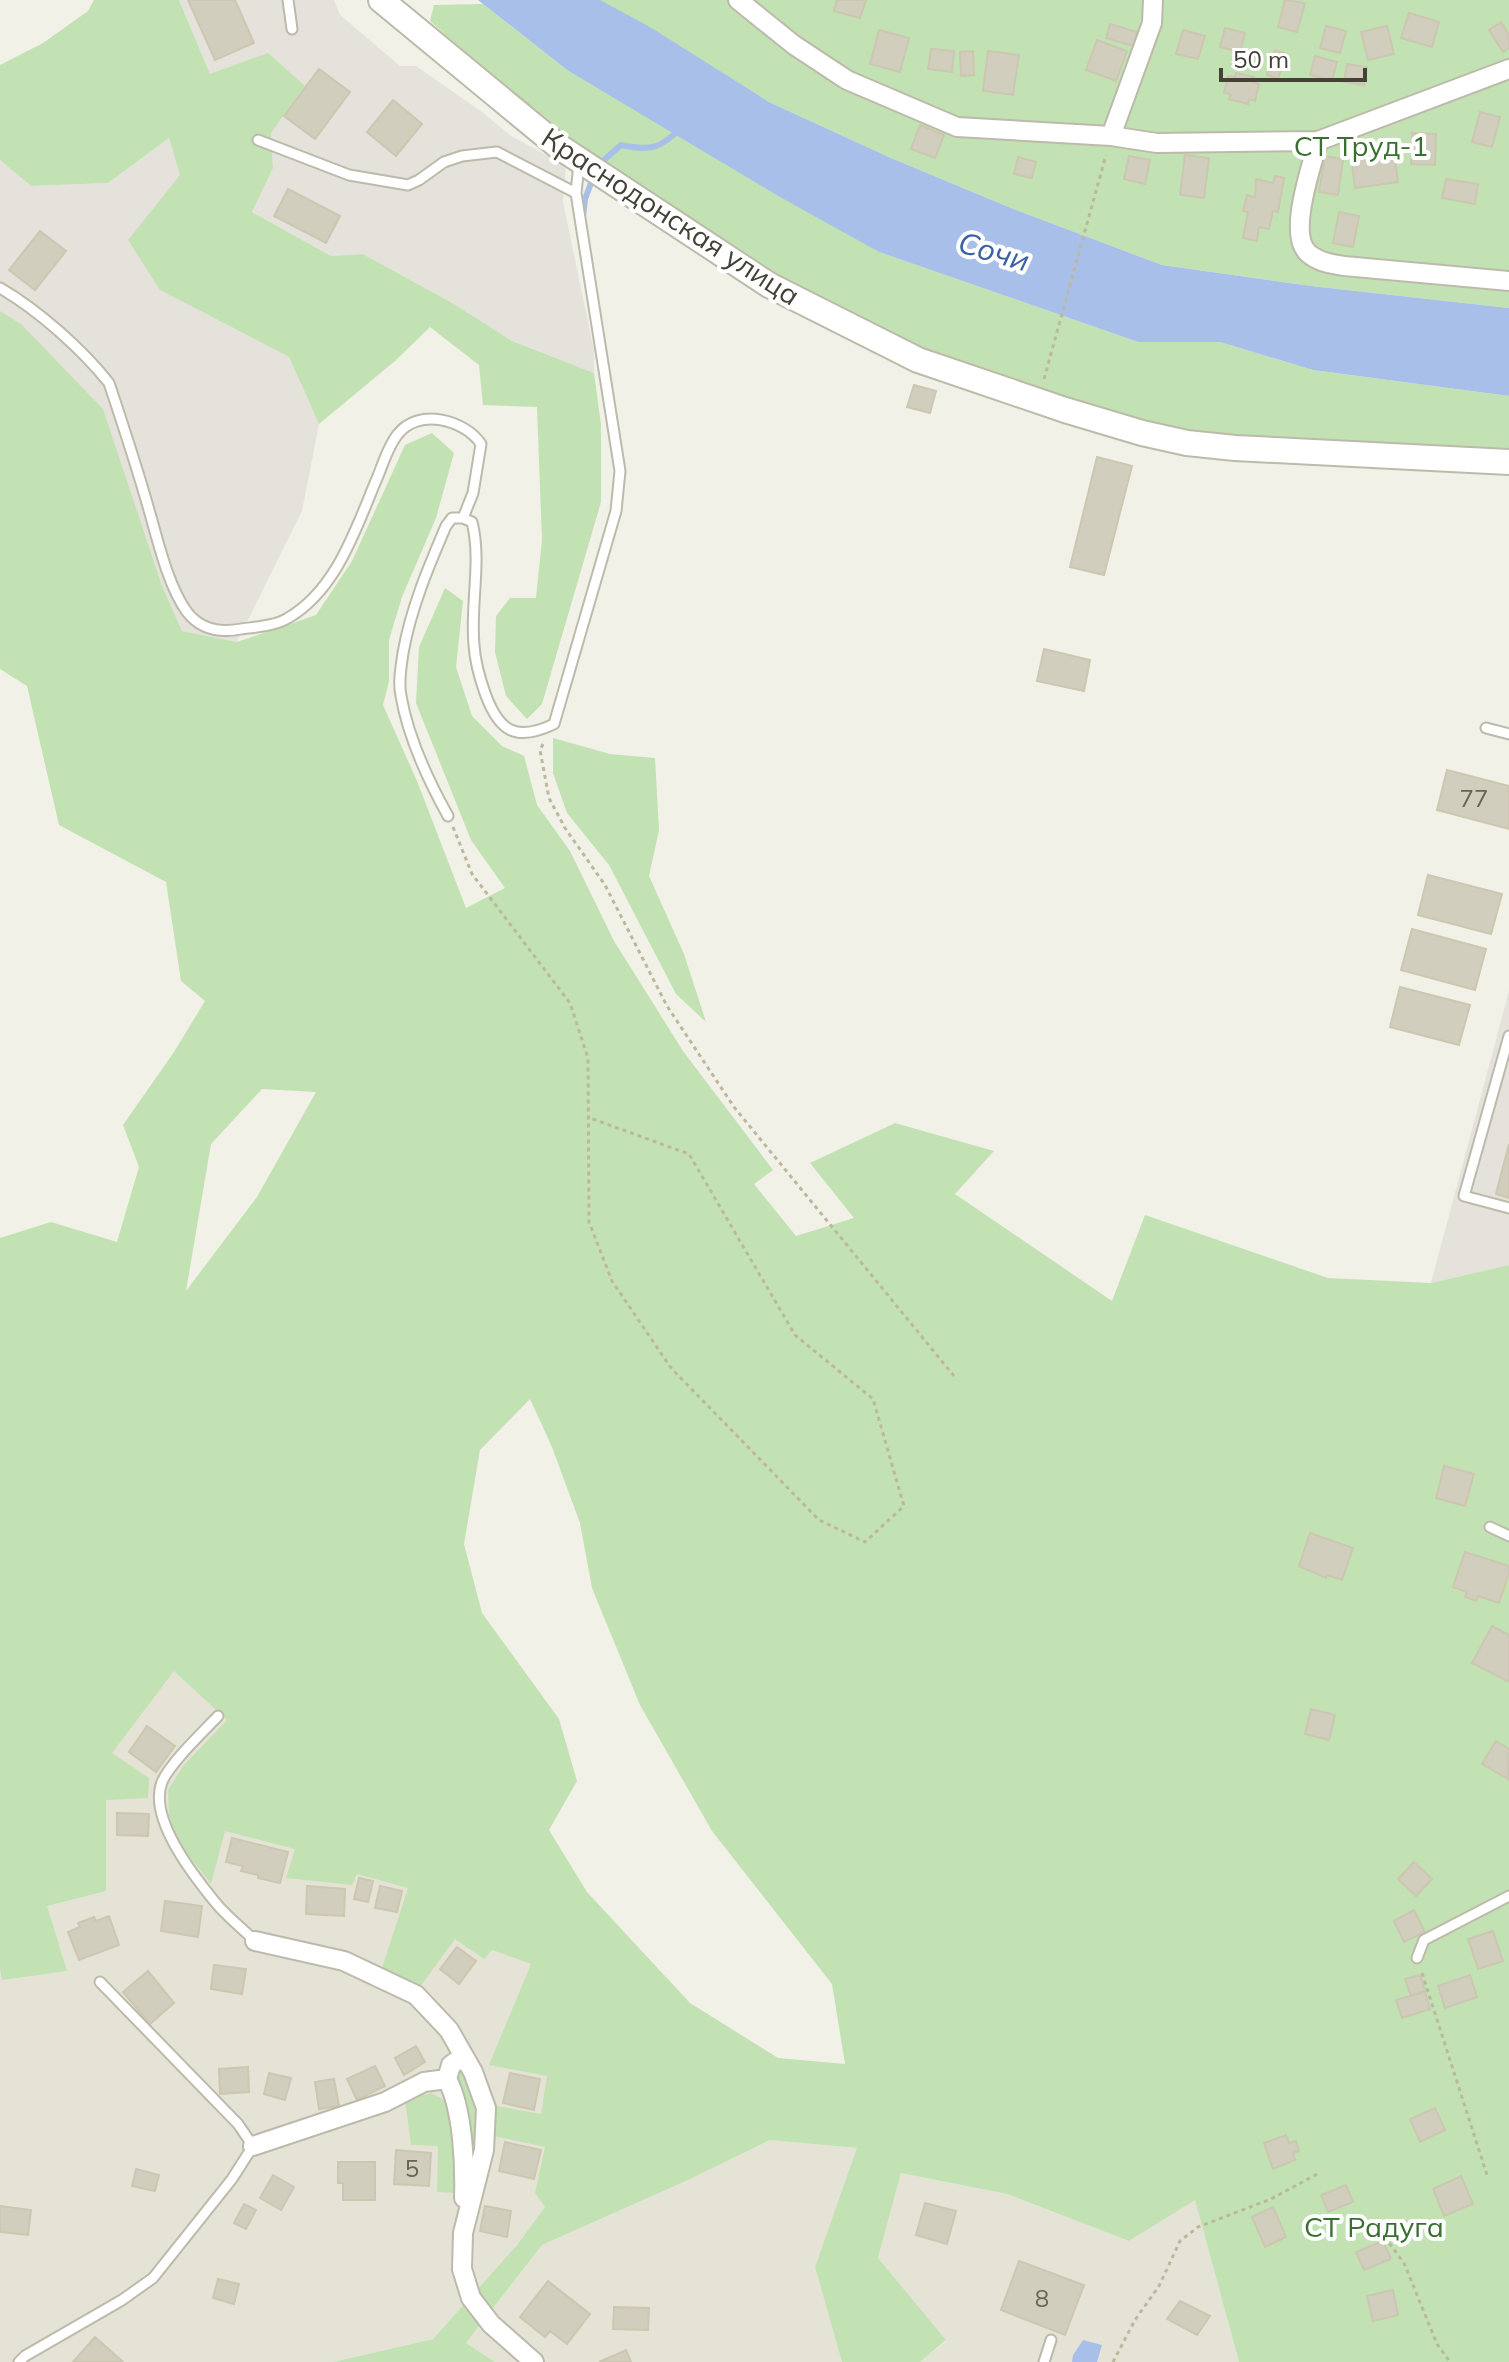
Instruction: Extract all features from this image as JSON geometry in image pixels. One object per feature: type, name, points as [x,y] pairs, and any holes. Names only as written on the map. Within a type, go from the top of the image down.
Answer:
[{"type":"street","name":"Краснодонская улица","points":[[381,0],[558,146],[769,285],[918,360],[1037,401],[1142,433],[1187,443],[1509,462]]},
{"type":"street","points":[[738,0],[794,45],[847,80],[957,127],[1111,136],[1157,143],[1318,141],[1509,69]]},
{"type":"street","points":[[1111,136],[1152,23],[1153,0]]},
{"type":"street","points":[[1318,141],[1301,209],[1299,231],[1305,251],[1322,262],[1344,266],[1509,281]]},
{"type":"street","points":[[255,1941],[344,1961],[416,1995],[449,2030],[473,2072],[486,2108],[484,2150],[463,2233]]},
{"type":"street","points":[[464,2056],[451,2065],[447,2079],[453,2091],[465,2164],[462,2269],[471,2298],[491,2324],[534,2362]]},
{"type":"street","points":[[253,2146],[385,2102],[424,2082],[447,2079]]},
{"type":"lane","points":[[288,0],[292,29]]},
{"type":"lane","points":[[258,140],[349,175],[408,185],[444,162],[462,156],[497,152],[576,193]]},
{"type":"lane","points":[[448,816],[414,741],[400,695],[400,671],[407,629],[420,587],[446,526],[452,518],[472,522],[476,540],[474,646],[482,684],[493,714],[509,731],[536,733],[554,724],[616,511],[620,471],[576,193],[579,160]]},
{"type":"lane","points":[[0,288],[21,300],[91,360],[109,383],[168,572],[188,613],[214,631],[226,632],[287,620],[314,596],[330,578],[353,537],[395,437],[408,423],[431,418],[458,425],[474,434],[481,444],[473,493],[463,518]]},
{"type":"lane","points":[[1486,728],[1509,734]]},
{"type":"lane","points":[[1509,1036],[1464,1196],[1509,1208]]},
{"type":"lane","points":[[1490,1527],[1509,1536]]},
{"type":"lane","points":[[218,1716],[163,1780],[159,1795],[162,1816],[174,1846],[216,1904],[255,1941]]},
{"type":"lane","points":[[1417,1958],[1424,1940],[1509,1896]]},
{"type":"lane","points":[[19,2362],[153,2278],[232,2179],[253,2146],[238,2124],[100,1982]]},
{"type":"lane","points":[[1044,2362],[1051,2340]]},
{"type":"path","points":[[1041,390],[1111,136]]},
{"type":"path","points":[[554,724],[540,750],[549,798],[565,828],[605,885],[667,1006],[734,1107],[954,1376]]},
{"type":"path","points":[[448,816],[472,874],[570,1003],[588,1058],[589,1222],[612,1281],[671,1368],[819,1520],[865,1542],[904,1506],[873,1399],[795,1335],[689,1154],[590,1118]]},
{"type":"path","points":[[1417,1958],[1487,2175]]},
{"type":"path","points":[[1113,2362],[1135,2320],[1159,2286],[1180,2241],[1198,2227],[1271,2199],[1319,2173]]},
{"type":"path","points":[[1375,2224],[1404,2263],[1437,2344],[1450,2362]]},
{"type":"shaded area","points":[[179,0],[334,0],[340,15],[400,66],[416,66],[511,136],[566,166],[563,202],[594,351],[594,373],[512,341],[454,304],[363,254],[331,256],[251,211],[273,168],[271,133],[305,86],[210,74]]},
{"type":"shaded area","points":[[169,138],[180,175],[160,290],[289,357],[319,424],[302,511],[237,642],[182,631],[161,583],[21,324],[0,311],[0,160],[31,186],[108,183]]},
{"type":"shaded area","points":[[1509,991],[1509,1265],[1431,1283]]},
{"type":"shaded area","points":[[58,1480],[492,1950],[583,1982],[545,2207],[517,2245],[433,2339],[333,2362],[0,2362],[0,1686]]},
{"type":"shaded area","points":[[770,2140],[858,2148],[815,2267],[842,2362],[495,2362],[466,2343],[542,2245]]},
{"type":"shaded area","points":[[901,2173],[1007,2194],[1129,2241],[1195,2199],[1239,2362],[920,2362],[946,2341],[878,2258]]},
{"type":"green space","points":[[94,0],[179,0],[210,74],[268,53],[305,86],[271,133],[273,168],[252,212],[331,256],[363,254],[454,304],[512,341],[594,373],[601,425],[601,502],[542,704],[527,719],[506,696],[495,652],[496,616],[510,598],[536,598],[542,540],[537,407],[483,405],[479,365],[430,327],[395,361],[319,424],[289,357],[160,290],[128,240],[180,175],[169,138],[108,183],[31,186],[0,160],[0,65],[43,43],[88,11]]},
{"type":"green space","name":"СТ Труд-1","points":[[598,0],[1509,0],[1509,308],[1311,286],[1162,265],[1011,208],[769,102]]},
{"type":"green space","points":[[483,4],[567,70],[879,252],[1138,342],[1220,342],[1313,370],[1509,396],[1509,450],[1195,434],[1079,405],[1021,382],[924,354],[771,274],[551,130],[430,21],[434,5]]},
{"type":"green space","name":"СТ Радуга","points":[[0,311],[21,324],[103,409],[161,583],[182,631],[237,642],[316,615],[352,561],[405,445],[432,433],[454,453],[436,518],[402,597],[389,640],[389,681],[383,705],[417,781],[466,908],[505,888],[471,840],[416,703],[419,647],[445,588],[463,601],[456,667],[472,716],[502,746],[524,756],[537,805],[570,851],[614,941],[683,1051],[773,1170],[754,1184],[796,1236],[854,1218],[810,1163],[895,1123],[994,1151],[955,1194],[1112,1301],[1145,1215],[1328,1278],[1431,1283],[1509,1265],[1509,2362],[1239,2362],[1195,2200],[1129,2241],[1007,2194],[901,2173],[878,2258],[946,2340],[920,2362],[842,2362],[815,2267],[857,2148],[770,2140],[542,2245],[466,2343],[495,2362],[333,2362],[433,2339],[517,2245],[545,2207],[535,2193],[545,2147],[489,2135],[491,2105],[541,2114],[547,2076],[489,2065],[531,1964],[492,1950],[484,1959],[455,1939],[420,1987],[381,1971],[408,1888],[357,1874],[352,1885],[286,1878],[295,1849],[225,1831],[211,1884],[178,1842],[169,1816],[168,1790],[183,1766],[227,1720],[174,1671],[112,1753],[149,1778],[148,1798],[106,1800],[106,1891],[47,1906],[67,1971],[2,1980],[0,1238],[51,1222],[117,1242],[139,1167],[123,1125],[205,1001],[181,981],[166,882],[59,825],[27,686],[0,669]],"holes":[[[262,1089],[316,1092],[257,1197],[186,1291],[211,1144]],[[530,1399],[552,1447],[580,1523],[592,1588],[640,1705],[712,1831],[832,1984],[845,2064],[778,2058],[690,2003],[587,1892],[549,1830],[577,1781],[559,1719],[482,1613],[464,1544],[480,1450]]]},
{"type":"green space","points":[[553,738],[610,754],[655,758],[659,830],[649,876],[684,954],[706,1022],[676,994],[609,865],[567,813],[553,773]]},
{"type":"green space","points":[[466,2065],[481,2109],[476,2162],[467,2163],[453,2077],[456,2067]]},
{"type":"green space","points":[[431,2093],[448,2102],[458,2155],[456,2193],[437,2192],[438,2146],[411,2145],[405,2100]]},
{"type":"water","name":"Сочи","points":[[478,0],[600,0],[650,27],[769,102],[1011,208],[1162,265],[1311,286],[1509,308],[1509,396],[1313,370],[1220,342],[1138,342],[879,252],[567,70]]},
{"type":"water","points":[[1083,2340],[1102,2345],[1097,2362],[1072,2362]]},
{"type":"building","points":[[188,0],[235,0],[254,43],[215,60]]},
{"type":"building","points":[[837,0],[866,0],[860,18],[834,11]]},
{"type":"building","points":[[1285,0],[1305,3],[1297,32],[1278,27]]},
{"type":"building","points":[[1409,13],[1439,22],[1432,47],[1401,38]]},
{"type":"building","points":[[1501,22],[1509,35],[1509,48],[1503,52],[1489,30]]},
{"type":"building","points":[[1110,24],[1137,32],[1133,46],[1106,38]]},
{"type":"building","points":[[1326,26],[1346,31],[1340,53],[1320,48]]},
{"type":"building","points":[[1387,26],[1394,54],[1368,60],[1361,32]]},
{"type":"building","points":[[1225,28],[1245,33],[1240,52],[1220,47]]},
{"type":"building","points":[[879,30],[909,38],[900,72],[870,64]]},
{"type":"building","points":[[1183,30],[1205,36],[1198,59],[1176,54]]},
{"type":"building","points":[[1097,40],[1127,51],[1116,81],[1086,70]]},
{"type":"building","points":[[931,49],[954,51],[952,72],[928,69]]},
{"type":"building","points":[[1275,50],[1287,54],[1278,79],[1267,75]]},
{"type":"building","points":[[973,51],[974,75],[961,76],[960,52]]},
{"type":"building","points":[[988,51],[1019,55],[1013,95],[983,91]]},
{"type":"building","points":[[1315,56],[1337,62],[1332,81],[1310,75]]},
{"type":"building","points":[[1347,64],[1367,67],[1364,85],[1344,82]]},
{"type":"building","points":[[319,69],[350,92],[315,139],[284,116]]},
{"type":"building","points":[[1236,73],[1254,77],[1252,82],[1259,84],[1255,101],[1249,99],[1248,104],[1229,99],[1231,94],[1224,93],[1228,76],[1235,77]]},
{"type":"building","points":[[393,100],[422,124],[396,156],[367,132]]},
{"type":"building","points":[[1480,112],[1500,117],[1492,147],[1472,142]]},
{"type":"building","points":[[920,125],[944,135],[935,158],[911,149]]},
{"type":"building","points":[[1412,133],[1436,134],[1435,165],[1411,164]]},
{"type":"building","points":[[1393,142],[1398,182],[1355,188],[1350,147]]},
{"type":"building","points":[[1185,155],[1209,158],[1204,198],[1180,195]]},
{"type":"building","points":[[1129,156],[1150,160],[1145,184],[1124,179]]},
{"type":"building","points":[[1325,156],[1343,159],[1338,195],[1319,192]]},
{"type":"building","points":[[1018,157],[1036,162],[1032,178],[1014,174]]},
{"type":"building","points":[[1275,176],[1284,178],[1278,212],[1273,211],[1269,229],[1259,227],[1257,241],[1243,238],[1248,212],[1243,211],[1247,195],[1255,197],[1256,179],[1273,183]]},
{"type":"building","points":[[1446,179],[1478,184],[1475,204],[1442,198]]},
{"type":"building","points":[[288,189],[340,216],[326,243],[274,216]]},
{"type":"building","points":[[1339,212],[1359,216],[1353,247],[1333,243]]},
{"type":"building","points":[[40,231],[66,251],[35,290],[9,270]]},
{"type":"building","points":[[914,385],[936,391],[930,413],[907,407]]},
{"type":"building","points":[[1097,457],[1132,466],[1104,575],[1070,567]]},
{"type":"building","points":[[1044,649],[1090,660],[1084,691],[1037,681]]},
{"type":"building","points":[[1447,770],[1509,786],[1509,829],[1437,810]]},
{"type":"building","points":[[1428,875],[1502,894],[1491,934],[1418,915]]},
{"type":"building","points":[[1412,929],[1486,949],[1475,990],[1401,970]]},
{"type":"building","points":[[1400,987],[1470,1005],[1459,1045],[1390,1027]]},
{"type":"building","points":[[1509,1144],[1509,1198],[1496,1194]]},
{"type":"building","points":[[1444,1466],[1474,1474],[1465,1506],[1436,1498]]},
{"type":"building","points":[[1310,1533],[1353,1548],[1342,1580],[1327,1575],[1326,1578],[1299,1566]]},
{"type":"building","points":[[1465,1552],[1509,1566],[1499,1603],[1478,1596],[1476,1601],[1465,1597],[1467,1592],[1453,1587]]},
{"type":"building","points":[[1492,1626],[1509,1635],[1509,1682],[1472,1663]]},
{"type":"building","points":[[1311,1709],[1335,1715],[1329,1740],[1305,1734]]},
{"type":"building","points":[[147,1726],[175,1746],[156,1772],[129,1752]]},
{"type":"building","points":[[1496,1741],[1509,1749],[1508,1779],[1482,1764]]},
{"type":"building","points":[[117,1813],[149,1814],[148,1836],[117,1835]]},
{"type":"building","points":[[232,1838],[288,1852],[280,1883],[258,1878],[258,1875],[241,1871],[243,1866],[226,1862]]},
{"type":"building","points":[[1414,1862],[1432,1879],[1416,1896],[1398,1879]]},
{"type":"building","points":[[359,1878],[373,1881],[368,1902],[354,1899]]},
{"type":"building","points":[[307,1886],[345,1889],[344,1916],[306,1914]]},
{"type":"building","points":[[380,1886],[402,1891],[397,1912],[375,1908]]},
{"type":"building","points":[[165,1901],[202,1906],[198,1937],[161,1931]]},
{"type":"building","points":[[1414,1910],[1425,1932],[1404,1942],[1394,1921]]},
{"type":"building","points":[[109,1916],[119,1945],[79,1960],[68,1932],[80,1927],[78,1923]]},
{"type":"building","points":[[1493,1931],[1503,1961],[1478,1969],[1468,1939]]},
{"type":"building","points":[[457,1947],[476,1961],[459,1984],[440,1969]]},
{"type":"building","points":[[214,1965],[246,1969],[242,1994],[211,1989]]},
{"type":"building","points":[[148,1971],[174,2003],[150,2024],[123,1992]]},
{"type":"building","points":[[1420,1975],[1425,1991],[1411,1996],[1405,1979]]},
{"type":"building","points":[[1470,1975],[1477,1997],[1445,2008],[1438,1986]]},
{"type":"building","points":[[1425,1992],[1430,2009],[1402,2018],[1396,2000]]},
{"type":"building","points":[[416,2046],[425,2062],[404,2075],[395,2058]]},
{"type":"building","points":[[375,2066],[385,2086],[357,2100],[347,2079]]},
{"type":"building","points":[[248,2067],[249,2092],[220,2094],[219,2069]]},
{"type":"building","points":[[269,2073],[291,2078],[285,2100],[264,2094]]},
{"type":"building","points":[[510,2073],[540,2079],[534,2110],[503,2103]]},
{"type":"building","points":[[334,2079],[339,2106],[319,2109],[315,2082]]},
{"type":"building","points":[[1435,2108],[1445,2130],[1420,2142],[1410,2119]]},
{"type":"building","points":[[1286,2135],[1289,2143],[1296,2141],[1299,2151],[1293,2153],[1295,2160],[1273,2169],[1264,2143]]},
{"type":"building","points":[[505,2142],[541,2150],[534,2179],[499,2171]]},
{"type":"building","points":[[396,2150],[431,2153],[429,2186],[394,2184]]},
{"type":"building","points":[[338,2162],[375,2162],[375,2200],[343,2200],[343,2183],[338,2183]]},
{"type":"building","points":[[136,2169],[159,2175],[155,2191],[132,2186]]},
{"type":"building","points":[[273,2175],[294,2187],[281,2210],[260,2198]]},
{"type":"building","points":[[1461,2176],[1473,2204],[1444,2216],[1433,2189]]},
{"type":"building","points":[[1346,2185],[1353,2202],[1328,2212],[1321,2195]]},
{"type":"building","points":[[925,2203],[956,2211],[947,2244],[916,2235]]},
{"type":"building","points":[[244,2204],[256,2210],[246,2229],[234,2223]]},
{"type":"building","points":[[0,2206],[31,2210],[28,2235],[0,2232]]},
{"type":"building","points":[[485,2206],[511,2211],[507,2237],[480,2231]]},
{"type":"building","points":[[1273,2207],[1286,2237],[1265,2247],[1252,2217]]},
{"type":"building","points":[[1383,2241],[1391,2259],[1364,2270],[1356,2252]]},
{"type":"building","points":[[1019,2261],[1084,2285],[1065,2335],[1001,2310]]},
{"type":"building","points":[[218,2279],[239,2284],[234,2304],[213,2298]]},
{"type":"building","points":[[548,2281],[590,2314],[567,2344],[550,2331],[545,2337],[520,2317]]},
{"type":"building","points":[[1393,2290],[1398,2315],[1373,2321],[1367,2296]]},
{"type":"building","points":[[1180,2301],[1210,2316],[1197,2335],[1167,2319]]},
{"type":"building","points":[[614,2307],[649,2308],[648,2330],[613,2329]]},
{"type":"building","points":[[95,2337],[123,2362],[73,2362]]},
{"type":"building","points":[[626,2350],[631,2362],[599,2362]]},
{"type":"waterway","points":[[605,159],[621,145],[654,147],[681,128]]},
{"type":"waterway","points":[[583,218],[591,183]]}]
